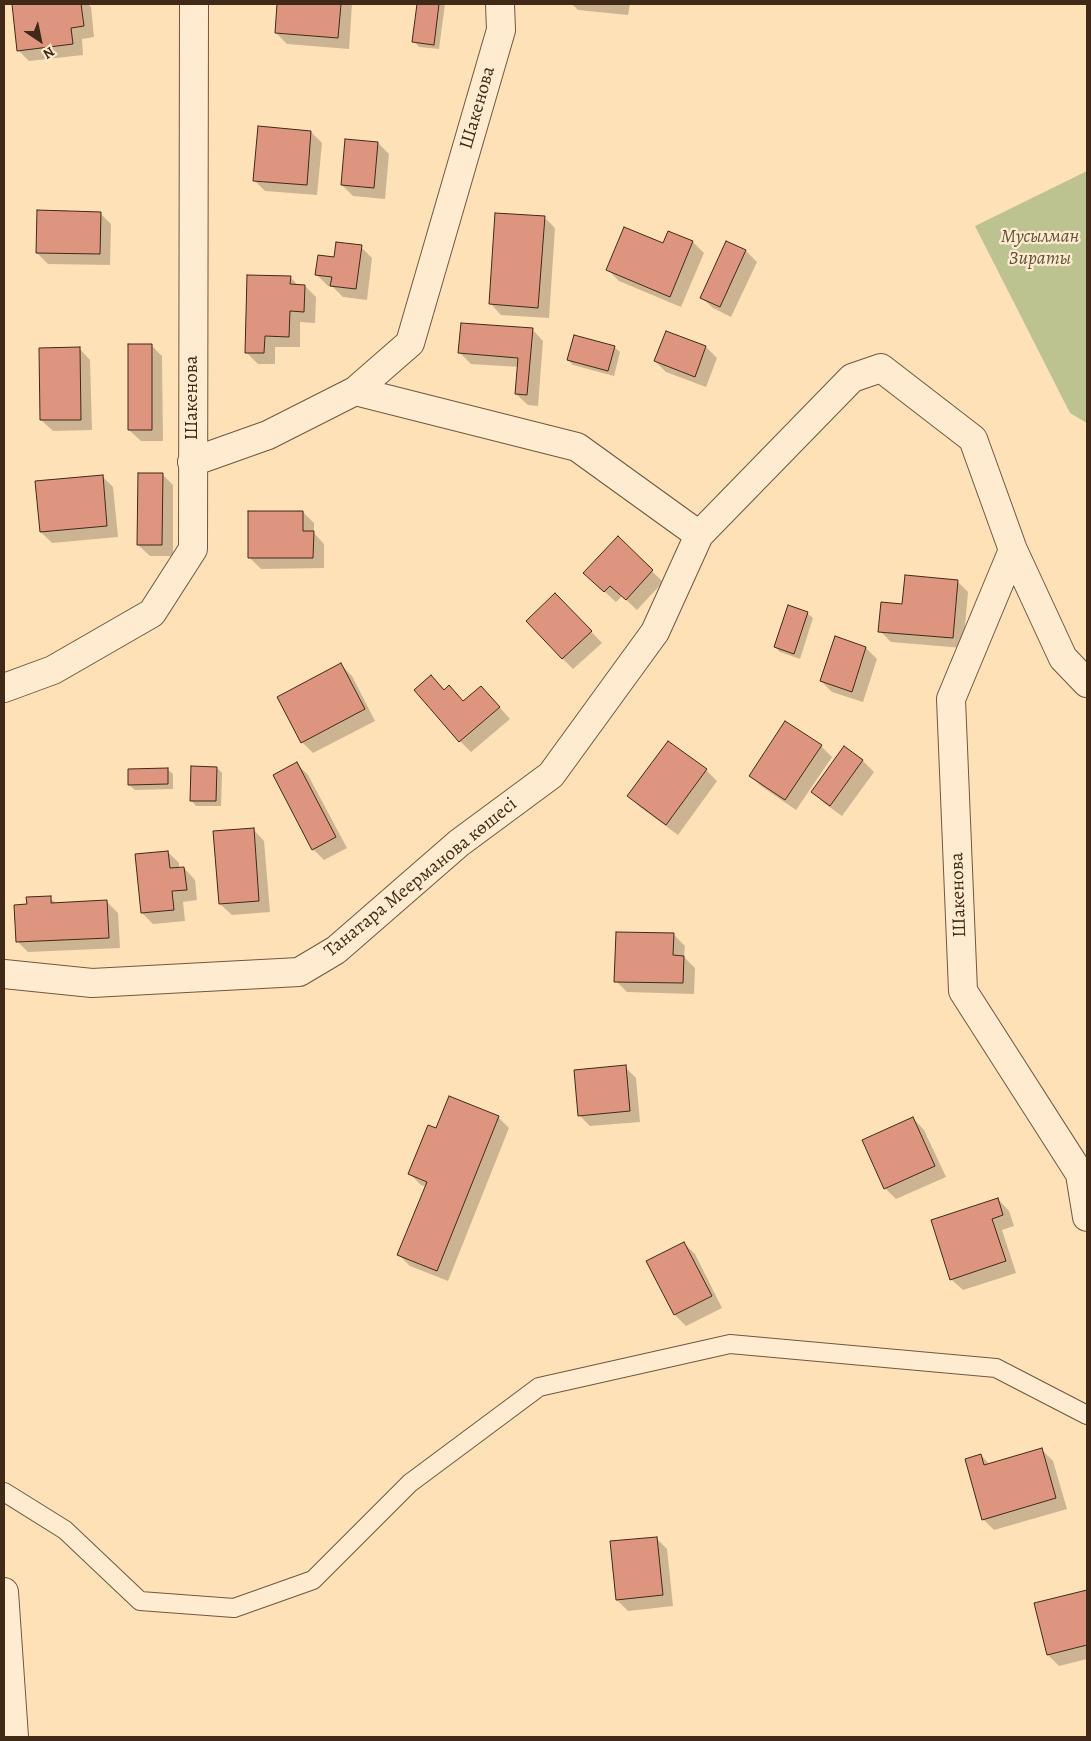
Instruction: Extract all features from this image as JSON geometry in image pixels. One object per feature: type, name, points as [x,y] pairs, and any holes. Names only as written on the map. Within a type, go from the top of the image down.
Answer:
[{"type":"street","name":"Шакенова","points":[[4,688],[53,670],[152,613],[192,549],[194,4]]},
{"type":"street","name":"Шакенова","points":[[356,391],[410,343],[501,30],[500,4]]},
{"type":"street","name":"Танатара Меерманова көшесі","points":[[4,974],[92,982],[299,972],[336,950],[458,843],[551,775],[655,632],[700,535],[852,378],[882,368],[973,439],[1013,550],[1063,658],[1087,683]]},
{"type":"street","points":[[192,462],[268,435],[356,391],[577,447],[700,535]]},
{"type":"street","name":"Шакенова","points":[[1013,550],[951,699],[963,992],[1080,1174],[1087,1216]]},
{"type":"street","points":[[4,1592],[14,1737]]},
{"type":"lane","points":[[4,1492],[65,1530],[140,1601],[234,1608],[313,1580],[410,1483],[539,1387],[730,1344],[996,1368],[1087,1415]]},
{"type":"green space","name":"Мусылман Зираты","points":[[1087,171],[1087,423],[1070,413],[975,226]]},
{"type":"building","points":[[12,4],[81,4],[84,26],[71,28],[73,44],[17,51]]},
{"type":"building","points":[[277,4],[341,4],[338,38],[275,33]]},
{"type":"building","points":[[417,4],[439,4],[434,45],[412,42]]},
{"type":"building","points":[[258,126],[311,131],[307,185],[253,181]]},
{"type":"building","points":[[345,139],[378,142],[374,188],[341,185]]},
{"type":"building","points":[[37,210],[101,212],[100,254],[36,253]]},
{"type":"building","points":[[495,213],[545,216],[538,308],[489,304]]},
{"type":"building","points":[[624,227],[663,243],[668,231],[693,241],[670,297],[606,270]]},
{"type":"building","points":[[726,241],[746,250],[720,307],[700,298]]},
{"type":"building","points":[[336,242],[362,245],[356,289],[330,286],[332,277],[315,275],[318,255],[334,257]]},
{"type":"building","points":[[247,275],[291,276],[290,284],[305,285],[304,312],[290,311],[289,337],[265,336],[264,353],[245,353]]},
{"type":"building","points":[[461,323],[533,328],[527,395],[515,394],[518,358],[458,353]]},
{"type":"building","points":[[666,331],[706,346],[695,377],[654,361]]},
{"type":"building","points":[[574,335],[615,346],[608,371],[567,360]]},
{"type":"building","points":[[128,344],[152,344],[152,430],[128,430]]},
{"type":"building","points":[[80,347],[81,420],[40,420],[39,348]]},
{"type":"building","points":[[138,473],[163,473],[162,545],[137,545]]},
{"type":"building","points":[[103,475],[107,526],[40,532],[35,481]]},
{"type":"building","points":[[248,511],[303,511],[303,531],[314,531],[313,558],[248,558]]},
{"type":"building","points":[[618,536],[653,570],[626,600],[610,586],[604,592],[583,573]]},
{"type":"building","points":[[905,575],[958,580],[953,638],[878,632],[881,602],[902,604]]},
{"type":"building","points":[[555,593],[592,631],[562,659],[526,621]]},
{"type":"building","points":[[788,605],[808,612],[794,654],[774,647]]},
{"type":"building","points":[[835,636],[866,647],[852,692],[820,681]]},
{"type":"building","points":[[341,663],[365,709],[301,743],[277,697]]},
{"type":"building","points":[[431,675],[444,690],[449,685],[463,701],[481,686],[500,707],[459,742],[414,690]]},
{"type":"building","points":[[785,721],[822,745],[785,800],[749,776]]},
{"type":"building","points":[[668,741],[707,769],[666,825],[627,796]]},
{"type":"building","points":[[844,746],[863,760],[830,806],[811,792]]},
{"type":"building","points":[[297,762],[336,837],[312,850],[273,775]]},
{"type":"building","points":[[191,766],[217,767],[216,801],[190,801]]},
{"type":"building","points":[[168,768],[168,784],[128,785],[128,769]]},
{"type":"building","points":[[254,828],[259,901],[219,904],[213,831]]},
{"type":"building","points":[[168,851],[170,868],[184,867],[187,890],[172,891],[174,910],[141,913],[135,854]]},
{"type":"building","points":[[51,896],[51,903],[107,900],[109,938],[16,942],[14,905],[27,904],[26,897]]},
{"type":"building","points":[[616,932],[674,933],[673,955],[684,956],[683,983],[614,982]]},
{"type":"building","points":[[626,1065],[630,1111],[578,1116],[574,1070]]},
{"type":"building","points":[[449,1096],[499,1116],[437,1271],[397,1255],[427,1182],[408,1174],[428,1125],[436,1128]]},
{"type":"building","points":[[913,1117],[935,1166],[884,1189],[862,1140]]},
{"type":"building","points":[[998,1198],[1003,1215],[992,1219],[1006,1261],[950,1280],[931,1220]]},
{"type":"building","points":[[684,1242],[712,1296],[674,1315],[646,1261]]},
{"type":"building","points":[[1042,1448],[1056,1498],[982,1520],[965,1459],[981,1454],[984,1465]]},
{"type":"building","points":[[657,1537],[663,1595],[616,1600],[610,1541]]},
{"type":"building","points":[[1087,1590],[1087,1645],[1047,1655],[1034,1603]]}]
